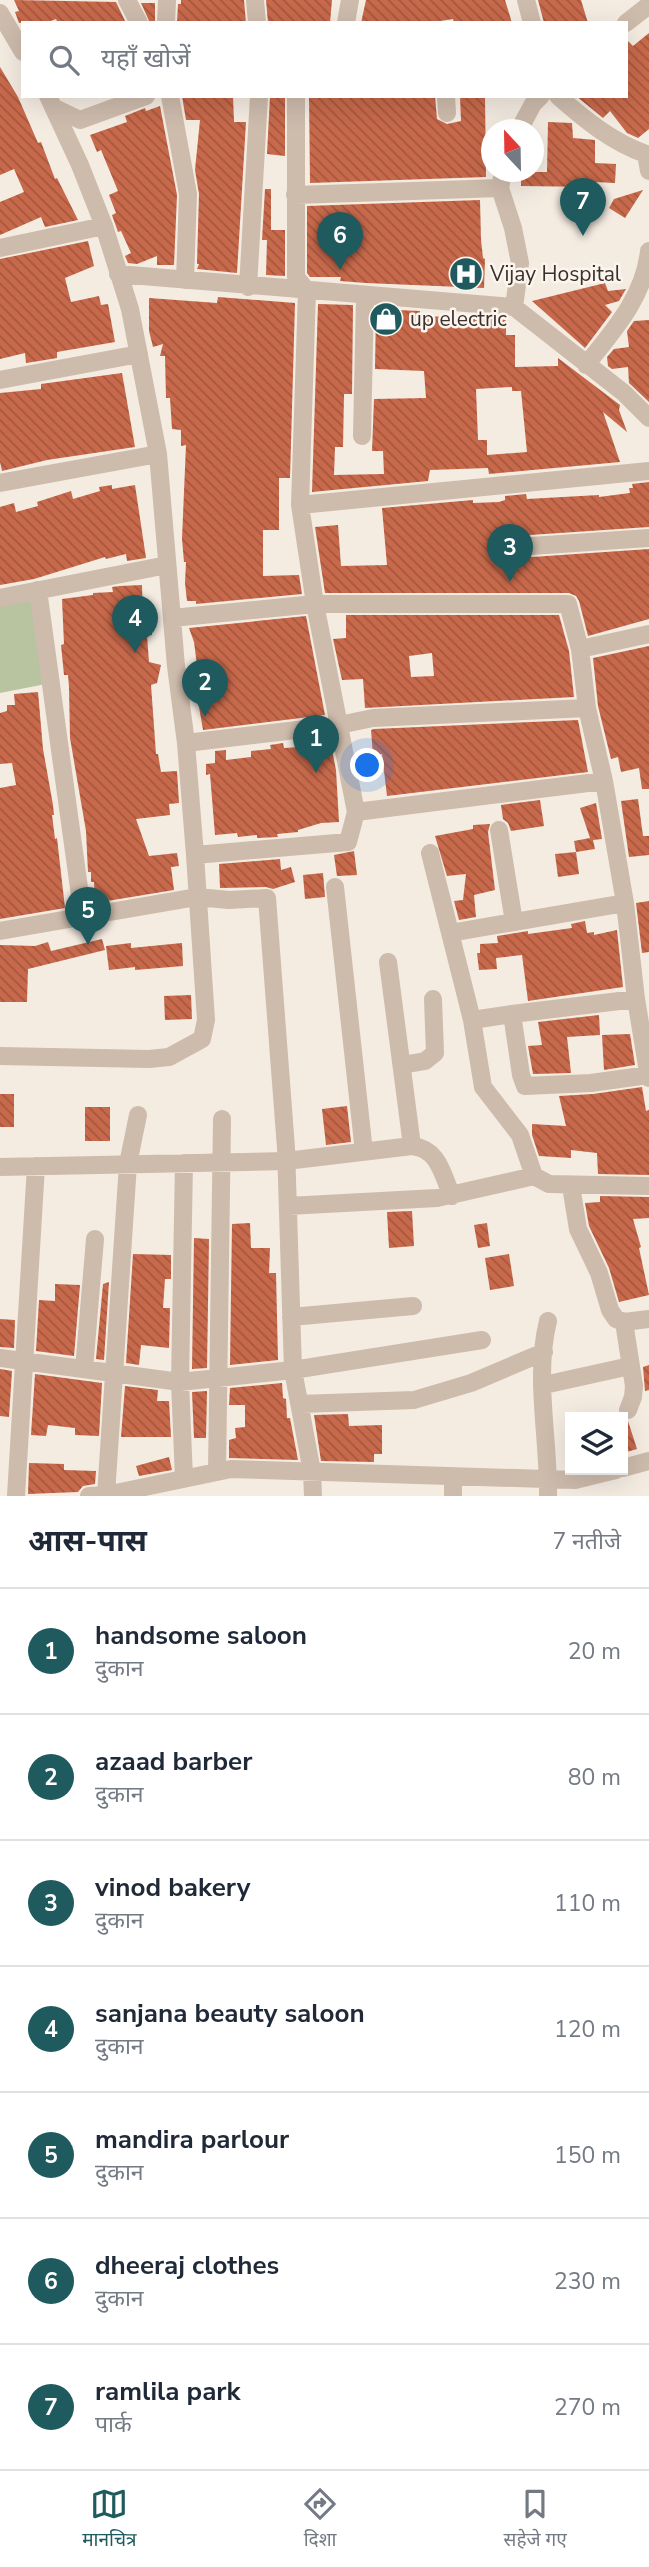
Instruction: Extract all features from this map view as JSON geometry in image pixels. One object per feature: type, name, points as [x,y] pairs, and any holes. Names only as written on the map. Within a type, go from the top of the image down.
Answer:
[{"type":"street","points":[[127,0],[138,21]]},
{"type":"street","points":[[166,21],[167,0]]},
{"type":"street","points":[[255,0],[257,21]]},
{"type":"street","points":[[346,21],[350,0]]},
{"type":"street","points":[[526,0],[531,21]]},
{"type":"street","points":[[628,21],[643,5]]},
{"type":"street","points":[[0,13],[21,49]]},
{"type":"street","points":[[51,102],[80,120],[140,98]]},
{"type":"street","points":[[170,98],[188,194],[185,280]]},
{"type":"street","points":[[248,287],[259,98]]},
{"type":"street","points":[[195,855],[348,842],[356,812],[314,604],[300,505],[307,291],[296,276],[296,98]]},
{"type":"street","points":[[525,119],[539,98]]},
{"type":"street","points":[[560,98],[588,123],[648,159]]},
{"type":"street","points":[[0,1056],[149,1059],[169,1057],[202,1040],[206,1020],[186,743],[158,454],[130,309],[104,226],[51,102]]},
{"type":"street","points":[[295,195],[481,181]]},
{"type":"street","points":[[502,182],[520,263],[514,307]]},
{"type":"street","points":[[0,247],[104,226]]},
{"type":"street","points":[[586,365],[622,321],[645,286],[649,251]]},
{"type":"street","points":[[118,274],[248,287],[514,307],[624,393],[649,418]]},
{"type":"street","points":[[362,436],[365,296]]},
{"type":"street","points":[[0,380],[139,354]]},
{"type":"street","points":[[0,483],[158,454]]},
{"type":"street","points":[[300,505],[649,471]]},
{"type":"street","points":[[531,547],[649,538]]},
{"type":"street","points":[[0,598],[167,565]]},
{"type":"street","points":[[38,590],[83,918]]},
{"type":"street","points":[[172,618],[314,604],[568,604],[580,649],[587,708],[604,781],[625,903],[636,999],[649,1076],[591,1083],[525,1086],[512,1014]]},
{"type":"street","points":[[580,649],[649,634]]},
{"type":"street","points":[[186,743],[339,725],[373,718],[587,708]]},
{"type":"street","points":[[356,812],[604,781]]},
{"type":"street","points":[[499,830],[514,922]]},
{"type":"street","points":[[430,853],[472,1020],[483,1087],[520,1135],[534,1176]]},
{"type":"street","points":[[335,887],[364,1152]]},
{"type":"street","points":[[0,930],[197,898],[267,898],[286,1161],[293,1370],[312,1472],[313,1496]]},
{"type":"street","points":[[450,933],[625,903]]},
{"type":"street","points":[[388,962],[412,1146]]},
{"type":"street","points":[[401,1065],[425,1061],[435,1053],[433,999]]},
{"type":"street","points":[[472,1020],[636,999]]},
{"type":"street","points":[[138,1115],[128,1164],[114,1374],[97,1495],[146,1491],[231,1469],[453,1477],[549,1488],[596,1475]]},
{"type":"street","points":[[217,1472],[222,1119]]},
{"type":"street","points":[[0,1167],[286,1161],[412,1146],[424,1147],[435,1157],[452,1196]]},
{"type":"street","points":[[184,1163],[180,1382],[184,1479]]},
{"type":"street","points":[[16,1496],[36,1166]]},
{"type":"street","points":[[288,1206],[452,1196],[534,1176],[549,1184],[571,1186],[649,1186]]},
{"type":"street","points":[[571,1186],[578,1229],[599,1273],[610,1310],[616,1319],[624,1322],[649,1319]]},
{"type":"street","points":[[84,1370],[95,1239]]},
{"type":"street","points":[[292,1317],[413,1306]]},
{"type":"street","points":[[548,1321],[543,1340],[549,1488]]},
{"type":"street","points":[[624,1322],[633,1397],[628,1410]]},
{"type":"street","points":[[0,1358],[180,1382],[293,1370],[482,1340]]},
{"type":"street","points":[[300,1404],[414,1399],[471,1383],[544,1352]]},
{"type":"street","points":[[544,1385],[630,1366]]},
{"type":"street","points":[[628,1467],[649,1461]]},
{"type":"street","points":[[453,1477],[453,1496]]},
{"type":"green space","points":[[38,590],[51,683],[0,693],[0,598]]},
{"type":"building","points":[[14,0],[116,2],[125,21],[56,19],[19,23],[15,12],[19,11]]},
{"type":"building","points":[[181,0],[244,0],[246,21],[177,21],[178,4],[181,4]]},
{"type":"building","points":[[266,0],[332,0],[330,21],[268,21]]},
{"type":"building","points":[[366,0],[505,0],[511,21],[453,19],[361,21]]},
{"type":"building","points":[[538,0],[581,0],[587,21],[543,21]]},
{"type":"building","points":[[141,3],[155,3],[155,21],[149,21]]},
{"type":"building","points":[[649,33],[649,129],[638,138],[627,133],[610,111],[603,118],[578,98],[628,98],[628,41],[633,46]]},
{"type":"building","points":[[0,67],[18,97],[38,143],[41,142],[55,179],[57,178],[78,220],[45,227],[41,217],[0,235],[0,202],[24,192],[14,169],[0,175]]},
{"type":"building","points":[[182,98],[233,98],[234,122],[246,122],[237,273],[197,269],[199,194],[195,170],[200,120],[186,120]]},
{"type":"building","points":[[270,98],[285,98],[285,156],[267,154]]},
{"type":"building","points":[[309,98],[435,98],[437,119],[447,124],[461,121],[460,98],[485,98],[485,119],[481,119],[481,177],[310,183]]},
{"type":"building","points":[[160,106],[177,195],[174,265],[157,265],[157,256],[137,264],[128,263],[125,256],[131,253],[121,231],[118,232],[112,215],[116,213],[109,195],[118,191],[101,150],[97,152],[90,135],[127,122],[125,116],[145,108],[146,111]]},
{"type":"building","points":[[548,122],[572,123],[573,138],[595,140],[595,163],[616,164],[615,183],[594,182],[594,187],[521,186],[521,182],[544,182],[544,172],[547,172]]},
{"type":"building","points":[[265,189],[271,189],[271,230],[285,230],[285,276],[266,275],[267,240],[262,240]]},
{"type":"building","points":[[643,190],[625,218],[609,208],[614,199]]},
{"type":"building","points":[[480,200],[481,240],[485,259],[484,288],[340,281],[341,277],[310,277],[307,273],[307,206]]},
{"type":"building","points":[[88,241],[94,266],[65,278],[71,302],[99,296],[101,305],[108,304],[115,342],[57,352],[57,358],[26,363],[25,353],[0,359],[0,259]]},
{"type":"building","points":[[605,283],[608,291],[626,289],[619,301],[605,305],[612,312],[585,348],[532,301]]},
{"type":"building","points":[[218,297],[295,303],[290,478],[279,478],[279,530],[263,530],[263,576],[299,575],[302,594],[196,604],[196,601],[187,601],[186,562],[182,539],[186,445],[181,446],[181,430],[172,429],[170,398],[166,398],[165,356],[160,356],[163,344],[153,347],[149,331],[149,298],[217,303]]},
{"type":"building","points":[[318,304],[353,305],[352,394],[344,394],[343,447],[335,447],[334,475],[384,474],[383,451],[372,451],[374,399],[426,398],[424,371],[375,369],[376,309],[420,311],[420,317],[454,316],[506,320],[506,335],[515,335],[515,367],[558,366],[558,358],[620,405],[619,410],[627,432],[603,412],[620,462],[489,474],[488,468],[430,470],[428,481],[312,492]],"holes":[[[512,387],[512,391],[521,391],[527,452],[487,455],[487,440],[478,440],[476,389]]]},
{"type":"building","points":[[649,320],[649,402],[629,383],[628,367],[612,369],[608,366],[607,357],[614,349],[629,347],[627,331],[634,321]]},
{"type":"building","points":[[122,373],[135,447],[47,460],[2,471],[0,393],[41,389],[41,384]]},
{"type":"building","points":[[649,482],[649,527],[530,535],[524,537],[520,546],[522,553],[532,557],[649,549],[649,619],[588,636],[579,601],[569,593],[325,593],[315,527],[338,525],[341,566],[387,565],[382,508],[473,500],[473,503],[499,502],[505,500],[505,496],[526,494],[527,499],[599,497],[630,493],[632,484]]},
{"type":"building","points":[[112,485],[112,489],[135,485],[146,558],[127,561],[126,554],[106,559],[105,557],[34,579],[0,585],[0,507],[14,503],[16,512],[38,506],[37,502],[71,491],[73,499],[100,491],[99,487]]},
{"type":"building","points":[[142,585],[143,619],[152,619],[152,635],[147,636],[149,662],[161,665],[157,683],[151,685],[156,754],[161,772],[177,771],[179,803],[169,804],[170,815],[136,819],[149,856],[177,853],[179,866],[171,867],[174,890],[95,903],[94,882],[91,882],[91,872],[88,872],[86,831],[70,738],[68,675],[64,675],[61,645],[64,644],[62,599],[113,592],[112,587]]},
{"type":"building","points":[[346,615],[559,615],[569,651],[574,697],[365,708],[363,679],[342,680],[333,639],[346,638]],"holes":[[[432,653],[434,676],[411,677],[409,656]]]},
{"type":"building","points":[[306,616],[325,715],[203,730],[192,666],[197,665],[194,642],[189,628]]},
{"type":"building","points":[[649,646],[649,789],[642,789],[639,768],[621,772],[618,757],[611,759],[598,706],[593,658]]},
{"type":"building","points":[[38,692],[43,749],[53,805],[52,815],[65,908],[0,919],[0,788],[16,785],[12,763],[0,764],[0,713],[7,711],[7,705],[15,705],[14,694]]},
{"type":"building","points":[[578,720],[588,772],[387,796],[382,754],[373,755],[371,730],[374,729]]},
{"type":"building","points":[[283,743],[284,748],[331,745],[336,770],[339,822],[321,823],[298,832],[277,834],[278,837],[238,837],[237,833],[215,835],[210,774],[206,775],[206,764],[215,763],[215,751],[226,750],[226,760],[251,757],[251,751],[271,749],[270,745]]},
{"type":"building","points":[[638,799],[643,836],[649,836],[649,855],[629,857],[621,801]]},
{"type":"building","points":[[540,800],[544,826],[511,831],[503,819],[501,805]]},
{"type":"building","points":[[596,803],[602,839],[593,840],[595,849],[576,852],[574,841],[590,838],[580,808]]},
{"type":"building","points":[[490,824],[488,832],[495,890],[474,895],[476,917],[459,920],[454,901],[463,900],[466,874],[447,876],[435,836],[473,829],[473,825]]},
{"type":"building","points":[[354,851],[357,875],[337,876],[334,855]]},
{"type":"building","points":[[576,852],[579,874],[558,877],[555,854]]},
{"type":"building","points":[[280,859],[281,870],[291,867],[295,882],[273,889],[220,888],[219,864]]},
{"type":"building","points":[[323,873],[325,897],[305,899],[303,875]]},
{"type":"building","points":[[649,901],[649,952],[642,953],[636,903]]},
{"type":"building","points":[[585,921],[587,933],[594,932],[594,935],[617,930],[623,987],[528,1001],[522,955],[496,958],[497,969],[479,970],[477,953],[480,953],[480,944],[498,943],[497,936],[572,928],[571,924]]},
{"type":"building","points":[[102,939],[105,950],[28,969],[27,1002],[0,1002],[0,945],[35,946],[48,942],[51,951]]},
{"type":"building","points":[[131,943],[131,948],[182,943],[183,966],[109,970],[106,946]]},
{"type":"building","points":[[191,995],[192,1019],[165,1020],[164,996]]},
{"type":"building","points":[[599,1015],[600,1035],[567,1037],[571,1073],[533,1074],[528,1046],[542,1045],[538,1022]]},
{"type":"building","points":[[630,1034],[635,1065],[604,1070],[602,1035]]},
{"type":"building","points":[[642,1087],[646,1111],[649,1110],[649,1175],[598,1174],[597,1153],[571,1150],[571,1158],[539,1156],[532,1135],[532,1124],[566,1126],[559,1096]]},
{"type":"building","points":[[0,1094],[14,1094],[14,1127],[0,1127]]},
{"type":"building","points":[[347,1106],[351,1142],[326,1145],[322,1109]]},
{"type":"building","points":[[85,1107],[110,1107],[110,1141],[85,1141]]},
{"type":"building","points":[[600,1196],[649,1197],[649,1218],[633,1219],[649,1295],[619,1302],[609,1268],[589,1226],[585,1203],[600,1202]]},
{"type":"building","points":[[412,1211],[414,1246],[389,1248],[387,1212]]},
{"type":"building","points":[[250,1223],[251,1248],[270,1248],[269,1273],[276,1273],[278,1360],[230,1365],[232,1224]]},
{"type":"building","points":[[487,1223],[490,1246],[478,1248],[474,1225]]},
{"type":"building","points":[[194,1238],[209,1239],[207,1368],[192,1369]]},
{"type":"building","points":[[133,1254],[171,1255],[171,1279],[165,1279],[163,1308],[170,1308],[169,1348],[141,1345],[139,1365],[126,1363]]},
{"type":"building","points":[[509,1254],[514,1286],[490,1290],[485,1258]]},
{"type":"building","points":[[109,1282],[104,1360],[96,1359],[103,1284]]},
{"type":"building","points":[[55,1284],[80,1285],[74,1356],[36,1351],[39,1300],[55,1301]]},
{"type":"building","points":[[0,1319],[15,1320],[14,1348],[0,1347]]},
{"type":"building","points":[[649,1365],[649,1390],[645,1391],[643,1367]]},
{"type":"building","points":[[0,1369],[12,1371],[9,1417],[0,1416]]},
{"type":"building","points":[[35,1374],[102,1383],[99,1436],[75,1435],[75,1428],[48,1425],[46,1436],[31,1435]]},
{"type":"building","points":[[282,1383],[287,1418],[290,1418],[298,1460],[229,1458],[229,1440],[236,1438],[235,1428],[245,1427],[245,1405],[229,1405],[230,1388]]},
{"type":"building","points":[[125,1386],[158,1390],[157,1401],[169,1401],[171,1437],[121,1437]]},
{"type":"building","points":[[207,1391],[206,1438],[194,1438],[192,1392]]},
{"type":"building","points":[[348,1414],[349,1426],[382,1425],[382,1454],[374,1454],[374,1462],[321,1461],[314,1415]]},
{"type":"building","points":[[628,1421],[637,1449],[628,1452]]},
{"type":"building","points":[[169,1457],[172,1470],[139,1476],[136,1466]]},
{"type":"building","points":[[29,1463],[64,1464],[64,1470],[96,1471],[95,1484],[83,1486],[78,1492],[28,1494]]},
{"type":"place","name":"ramlila park","points":[[583,236]]},
{"type":"place","name":"dheeraj clothes","points":[[340,270]]},
{"type":"place","name":"Vijay Hospital","points":[[466,274]]},
{"type":"place","name":"up electric","points":[[386,319]]},
{"type":"place","name":"vinod bakery","points":[[510,582]]},
{"type":"place","name":"sanjana beauty saloon","points":[[135,653]]},
{"type":"place","name":"azaad barber","points":[[205,717]]},
{"type":"place","name":"handsome saloon","points":[[316,773]]},
{"type":"place","name":"mandira parlour","points":[[88,945]]}]
